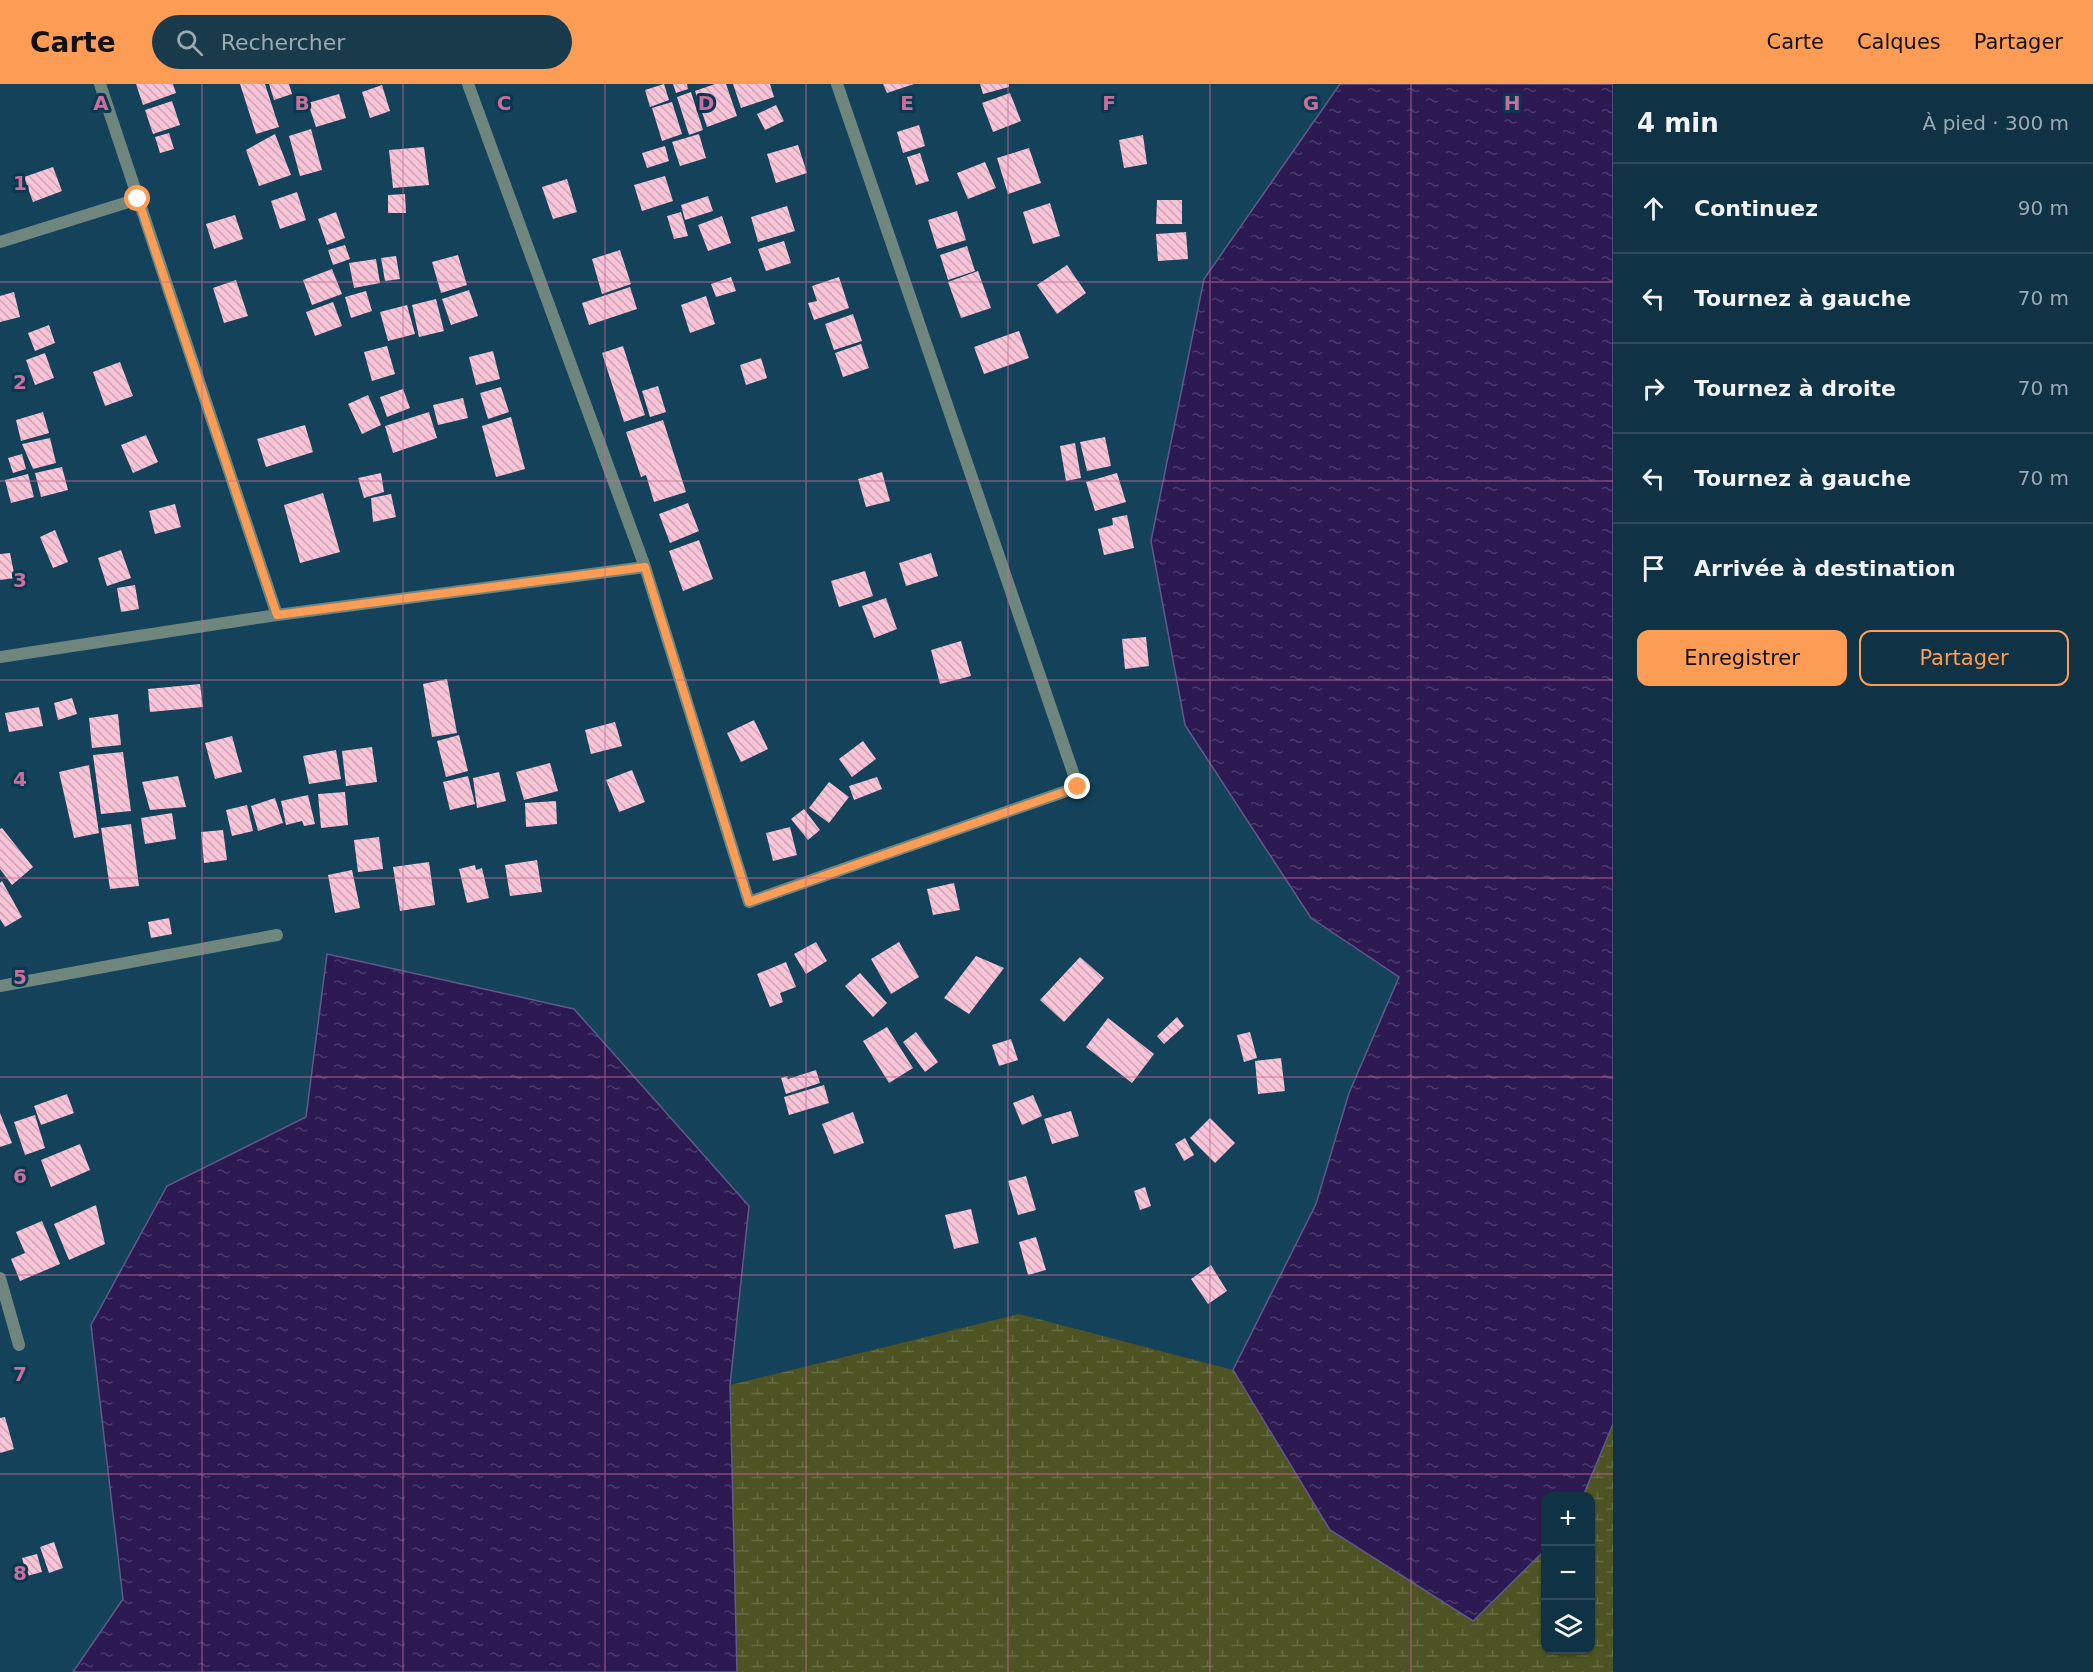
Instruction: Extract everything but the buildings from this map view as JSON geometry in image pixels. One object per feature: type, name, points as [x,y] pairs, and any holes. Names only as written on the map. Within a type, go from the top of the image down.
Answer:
[{"type":"street","points":[[100,84],[277,615]]},
{"type":"street","points":[[468,84],[645,567],[749,902],[1078,787],[837,84]]},
{"type":"street","points":[[0,242],[138,199]]},
{"type":"street","points":[[0,657],[277,615],[645,567]]},
{"type":"street","points":[[0,986],[277,935]]},
{"type":"street","points":[[0,1278],[19,1345]]},
{"type":"green space","points":[[1019,1314],[1233,1370],[1330,1530],[1473,1621],[1541,1554],[1541,1654],[1595,1654],[1595,1492],[1585,1492],[1613,1424],[1613,1672],[737,1672],[730,1385]]},
{"type":"water","points":[[1340,84],[1613,84],[1613,1424],[1585,1492],[1541,1492],[1541,1554],[1473,1621],[1330,1530],[1233,1370],[1316,1204],[1349,1093],[1399,977],[1311,918],[1185,725],[1151,541],[1204,279]]},
{"type":"water","points":[[327,954],[574,1009],[749,1206],[730,1385],[737,1672],[73,1672],[123,1599],[91,1325],[167,1186],[306,1117]]},
{"type":"route","points":[[138,199],[277,615],[645,567],[749,902],[1078,787]]}]
